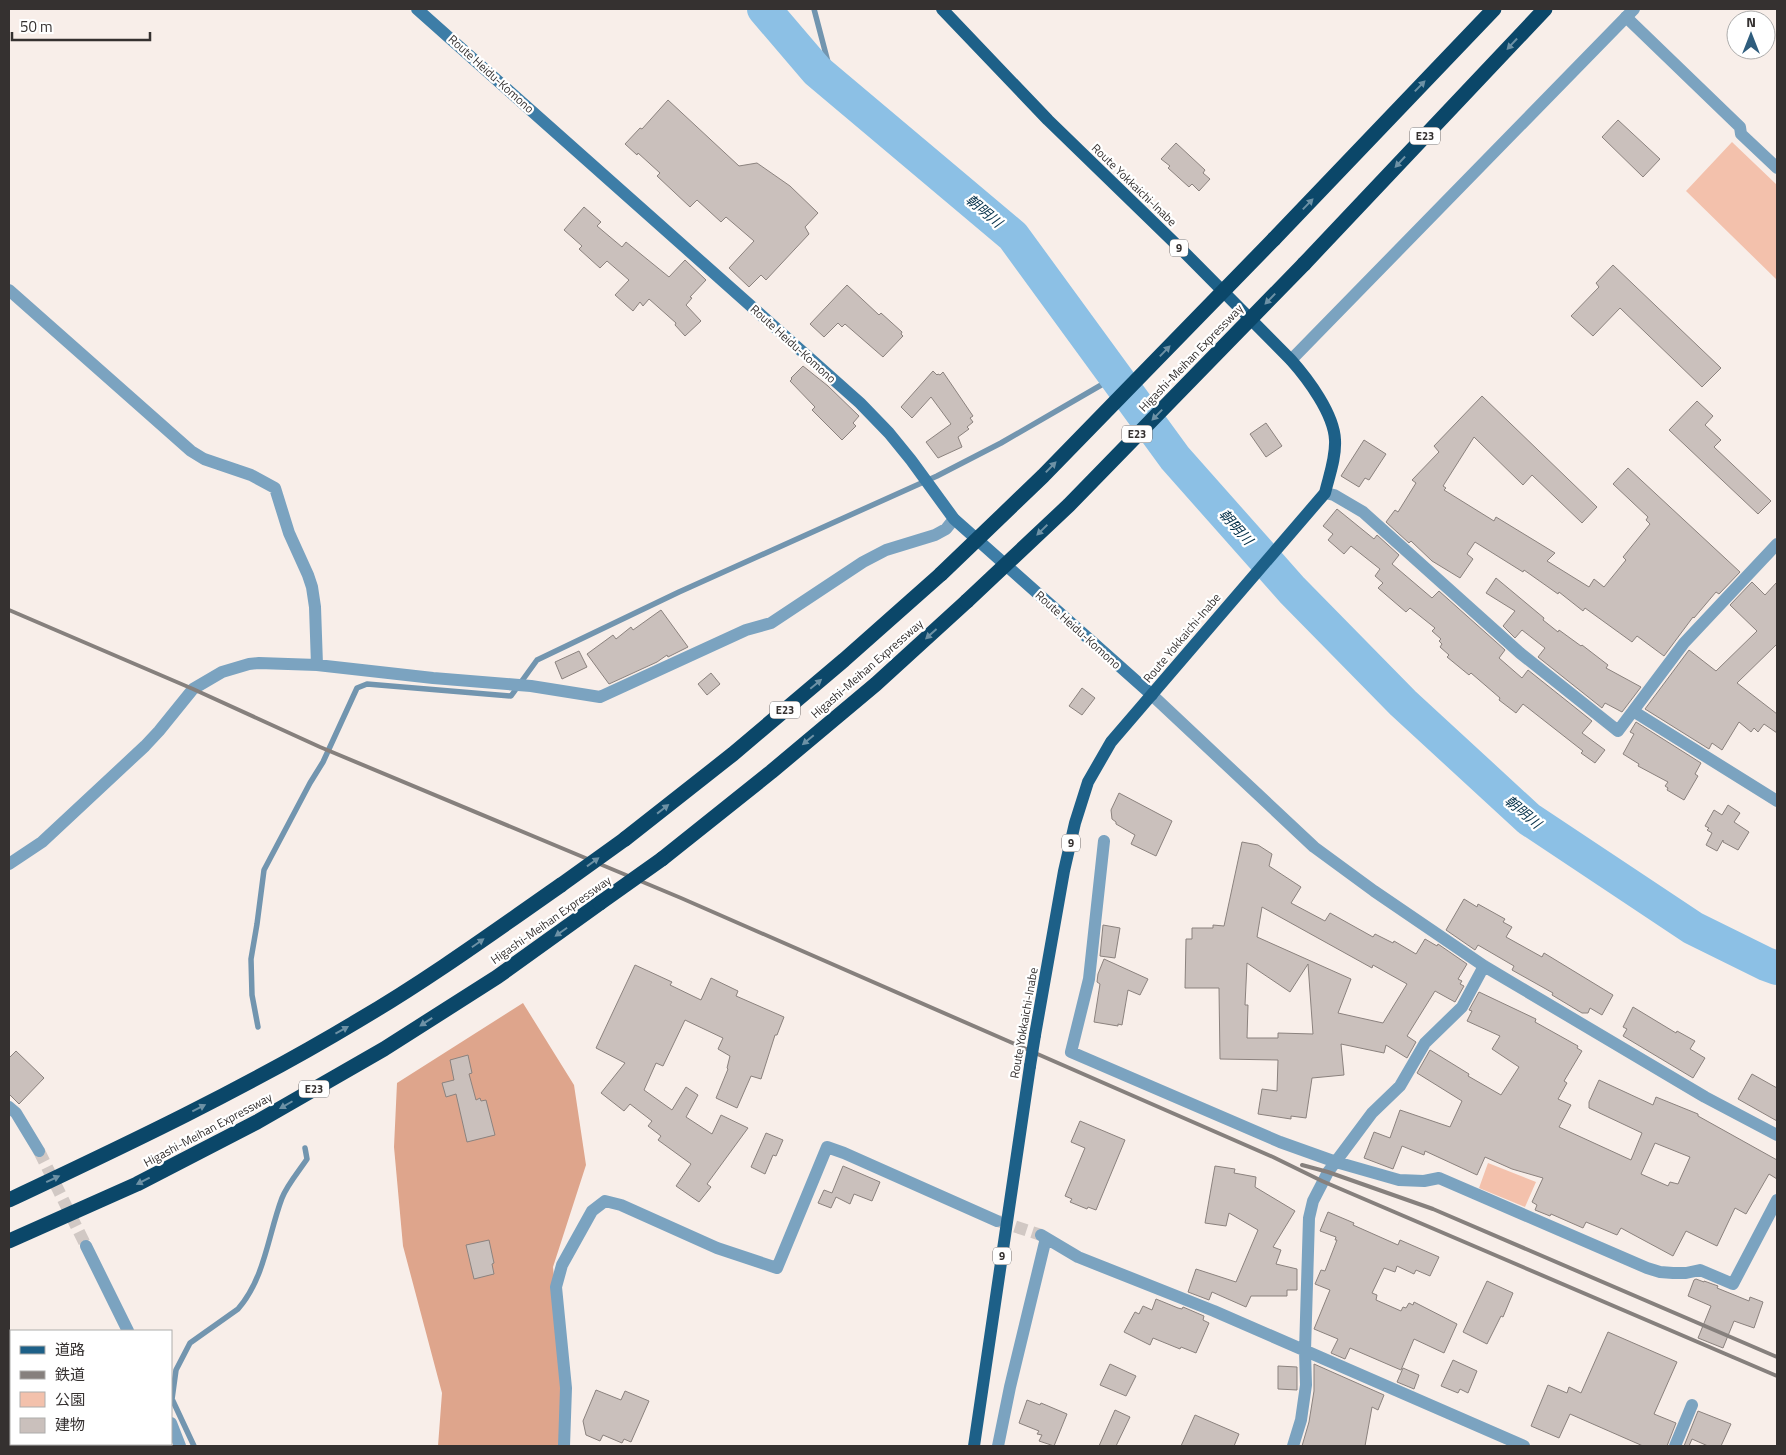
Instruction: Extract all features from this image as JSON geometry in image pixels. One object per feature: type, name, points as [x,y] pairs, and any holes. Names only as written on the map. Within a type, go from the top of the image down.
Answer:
[{"type":"highway","name":"Higashi-Meihan Expressway","points":[[9,1200],[239,1088],[360,1020],[472,947],[561,885],[625,839],[734,754],[844,660],[940,574],[1043,476],[1274,239],[1494,9]]},
{"type":"highway","name":"Higashi-Meihan Expressway","points":[[9,1240],[137,1184],[266,1117],[384,1050],[497,977],[662,859],[771,772],[876,684],[1068,505],[1304,264],[1545,9]]},
{"type":"main road","name":"Route Heidu-Komono","points":[[417,9],[860,403],[889,433],[911,460],[954,519],[1152,695]]},
{"type":"main road","name":"Route Yokkaichi-Inabe","points":[[942,9],[1048,120],[1184,252],[1291,360],[1307,378],[1322,403],[1335,439],[1334,454],[1325,493],[1111,742],[1088,782],[1075,822],[1064,871],[1035,1035],[974,1446]]},
{"type":"street","points":[[1291,360],[1630,13],[1740,127],[1741,134],[1777,168]]},
{"type":"street","points":[[9,290],[191,451],[204,459],[251,475],[275,488],[289,533],[312,587],[315,607],[317,665]]},
{"type":"street","points":[[1325,493],[1334,495],[1363,512],[1520,652],[1618,731],[1684,643],[1777,544]]},
{"type":"street","points":[[9,864],[42,842],[127,763],[159,731],[193,689],[201,682],[222,672],[259,663],[317,665],[433,678],[531,686],[600,697],[746,630],[771,623],[864,562],[886,550],[934,535],[946,529],[954,519]]},
{"type":"street","points":[[1152,695],[1314,847],[1374,891],[1484,966],[1705,1097],[1777,1135]]},
{"type":"street","points":[[1633,711],[1777,800]]},
{"type":"street","points":[[1104,841],[1090,979],[1071,1052],[1280,1142],[1336,1162],[1399,1180],[1439,1178],[1660,1272],[1686,1273],[1700,1270],[1733,1284],[1777,1200]]},
{"type":"street","points":[[1293,1446],[1301,1420],[1306,1385],[1305,1350],[1309,1218],[1313,1201],[1322,1181],[1372,1113],[1400,1086],[1425,1043],[1462,1007],[1484,966]]},
{"type":"street","points":[[9,1107],[16,1113],[39,1152]]},
{"type":"street","points":[[564,1446],[566,1388],[556,1288],[562,1265],[570,1250],[592,1212],[605,1201],[621,1205],[717,1248],[777,1268],[827,1147],[997,1221]]},
{"type":"street","points":[[998,1446],[1043,1236],[1078,1256],[1305,1350],[1524,1446]]},
{"type":"street","points":[[86,1246],[128,1330]]},
{"type":"street","points":[[1675,1446],[1692,1405]]},
{"type":"street","points":[[172,1426],[180,1446]]},
{"type":"green space","points":[[1732,142],[1777,185],[1777,280],[1686,191]]},
{"type":"green space","points":[[1488,1163],[1536,1182],[1525,1207],[1479,1188]]},
{"type":"shaded area","points":[[523,1003],[574,1085],[586,1165],[553,1267],[570,1446],[438,1446],[442,1393],[403,1246],[394,1147],[397,1083]]},
{"type":"building","points":[[668,100],[739,166],[757,163],[790,186],[818,213],[805,227],[809,234],[766,280],[761,275],[749,287],[729,268],[754,241],[726,217],[721,222],[697,200],[690,207],[657,176],[660,173],[625,144],[640,128],[642,129]]},
{"type":"building","points":[[1618,120],[1660,159],[1643,177],[1602,137]]},
{"type":"building","points":[[1176,143],[1205,170],[1203,173],[1210,179],[1199,191],[1192,184],[1189,187],[1161,159]]},
{"type":"building","points":[[584,207],[601,222],[597,226],[622,247],[626,242],[669,277],[685,260],[706,280],[690,297],[692,298],[686,305],[701,321],[685,336],[675,325],[676,323],[649,299],[643,306],[640,302],[633,311],[615,295],[629,280],[607,261],[600,268],[579,249],[582,246],[564,230]]},
{"type":"building","points":[[1613,265],[1721,368],[1702,387],[1620,308],[1593,336],[1571,316],[1599,287],[1596,283]]},
{"type":"building","points":[[847,285],[879,315],[881,313],[902,332],[903,336],[883,357],[845,324],[842,327],[838,323],[824,337],[810,324]]},
{"type":"building","points":[[803,366],[828,386],[859,416],[853,423],[856,426],[842,440],[812,410],[815,407],[790,381]]},
{"type":"building","points":[[933,371],[937,375],[943,372],[973,416],[970,418],[973,422],[967,427],[969,429],[958,437],[962,447],[938,458],[926,442],[951,424],[931,397],[912,418],[901,407]]},
{"type":"building","points":[[1482,396],[1597,507],[1582,523],[1532,475],[1523,485],[1474,437],[1443,486],[1446,488],[1444,490],[1494,521],[1496,517],[1555,553],[1547,561],[1589,587],[1594,579],[1604,587],[1626,560],[1623,557],[1650,524],[1646,520],[1648,517],[1613,484],[1628,468],[1740,572],[1719,594],[1716,592],[1693,617],[1664,656],[1637,636],[1632,642],[1585,608],[1583,611],[1559,592],[1558,594],[1524,570],[1523,572],[1475,542],[1467,554],[1473,559],[1460,578],[1432,561],[1411,541],[1409,543],[1386,522],[1395,510],[1398,512],[1416,483],[1412,480],[1439,452],[1434,446]]},
{"type":"building","points":[[1697,401],[1713,416],[1705,425],[1721,440],[1714,447],[1771,501],[1758,514],[1669,430]]},
{"type":"building","points":[[1266,423],[1282,446],[1266,457],[1250,434]]},
{"type":"building","points":[[1364,440],[1386,454],[1369,480],[1365,478],[1359,487],[1341,476]]},
{"type":"building","points":[[1337,509],[1374,539],[1377,535],[1399,555],[1392,564],[1432,598],[1439,591],[1505,650],[1499,658],[1522,678],[1528,670],[1592,721],[1582,733],[1605,750],[1595,763],[1581,753],[1583,751],[1523,704],[1516,713],[1499,700],[1500,698],[1471,673],[1469,675],[1447,657],[1449,655],[1440,647],[1442,644],[1439,641],[1441,639],[1432,631],[1435,628],[1410,608],[1406,612],[1378,588],[1383,583],[1375,576],[1380,569],[1351,546],[1344,554],[1328,540],[1333,534],[1323,526]]},
{"type":"building","points":[[1496,578],[1558,632],[1559,630],[1582,645],[1608,665],[1606,668],[1641,687],[1622,712],[1605,703],[1602,708],[1538,657],[1545,648],[1522,630],[1515,638],[1503,626],[1515,611],[1486,593]]},
{"type":"building","points":[[1752,582],[1765,595],[1777,582],[1777,644],[1737,683],[1777,714],[1777,733],[1764,724],[1758,732],[1754,728],[1751,732],[1739,722],[1722,750],[1712,743],[1709,749],[1645,709],[1689,650],[1716,671],[1757,631],[1730,605]]},
{"type":"building","points":[[661,610],[688,647],[668,657],[667,655],[657,662],[609,684],[587,654],[613,635],[616,639],[631,627],[633,630]]},
{"type":"building","points":[[579,651],[587,667],[562,679],[555,662]]},
{"type":"building","points":[[711,673],[720,684],[707,695],[698,684]]},
{"type":"building","points":[[1082,688],[1095,698],[1082,715],[1069,706]]},
{"type":"building","points":[[1636,722],[1701,763],[1695,774],[1698,776],[1684,800],[1667,790],[1668,788],[1665,786],[1668,782],[1638,766],[1639,764],[1623,754],[1634,734],[1630,732]]},
{"type":"building","points":[[1119,793],[1172,821],[1156,856],[1131,844],[1135,835],[1116,824],[1112,819],[1111,810]]},
{"type":"building","points":[[1728,805],[1740,813],[1734,822],[1749,832],[1738,850],[1723,842],[1723,840],[1717,851],[1706,845],[1712,833],[1705,826],[1714,810],[1722,815]]},
{"type":"building","points":[[1242,842],[1258,845],[1272,854],[1269,866],[1301,887],[1291,903],[1325,921],[1330,913],[1373,937],[1375,934],[1393,943],[1394,941],[1416,954],[1425,939],[1437,946],[1438,944],[1467,964],[1458,979],[1462,981],[1460,984],[1464,986],[1455,1002],[1435,991],[1407,1036],[1416,1042],[1407,1058],[1386,1045],[1384,1053],[1341,1044],[1344,1075],[1312,1078],[1306,1118],[1291,1116],[1291,1119],[1258,1114],[1262,1089],[1277,1091],[1278,1060],[1220,1059],[1219,988],[1185,988],[1186,939],[1192,939],[1192,928],[1213,928],[1213,925],[1224,926]],"holes":[[[1262,907],[1372,968],[1373,965],[1407,984],[1383,1023],[1338,1013],[1351,979],[1257,937]],[[1247,963],[1290,992],[1308,964],[1313,1034],[1278,1033],[1278,1038],[1247,1038],[1248,1005],[1245,1005]]]},
{"type":"building","points":[[1464,899],[1477,907],[1478,904],[1505,919],[1503,922],[1512,927],[1506,937],[1542,957],[1544,953],[1613,995],[1602,1015],[1590,1008],[1588,1013],[1582,1013],[1552,995],[1553,993],[1512,970],[1514,966],[1478,945],[1475,950],[1446,930]]},
{"type":"building","points":[[1103,925],[1120,928],[1115,958],[1100,956]]},
{"type":"building","points":[[1104,959],[1148,979],[1140,995],[1128,990],[1122,1025],[1118,1024],[1118,1026],[1094,1022],[1100,984],[1097,982],[1098,974]]},
{"type":"building","points":[[635,965],[672,982],[670,985],[701,1000],[711,978],[738,991],[736,996],[784,1017],[777,1035],[775,1035],[761,1079],[751,1076],[737,1108],[716,1098],[728,1069],[730,1056],[718,1049],[723,1038],[685,1020],[663,1066],[656,1063],[644,1090],[672,1110],[686,1087],[698,1095],[686,1117],[712,1134],[721,1115],[748,1128],[707,1184],[711,1187],[699,1202],[676,1186],[691,1164],[658,1140],[661,1136],[648,1126],[652,1121],[630,1104],[624,1111],[601,1093],[625,1063],[596,1048]]},
{"type":"building","points":[[1479,992],[1536,1019],[1535,1022],[1578,1046],[1577,1048],[1582,1051],[1564,1081],[1567,1083],[1558,1099],[1571,1105],[1559,1127],[1631,1160],[1642,1133],[1589,1108],[1589,1102],[1599,1080],[1653,1105],[1656,1097],[1698,1114],[1698,1116],[1777,1160],[1777,1179],[1769,1174],[1746,1214],[1735,1208],[1717,1246],[1686,1231],[1673,1256],[1621,1228],[1617,1235],[1586,1222],[1583,1228],[1551,1214],[1550,1216],[1535,1210],[1537,1205],[1532,1202],[1543,1178],[1512,1169],[1485,1157],[1477,1175],[1425,1151],[1424,1155],[1402,1146],[1393,1169],[1364,1158],[1374,1132],[1390,1138],[1400,1110],[1450,1127],[1462,1101],[1417,1073],[1430,1050],[1469,1074],[1468,1076],[1501,1095],[1519,1067],[1492,1049],[1500,1036],[1467,1021],[1472,1011],[1469,1010]],"holes":[[[1655,1143],[1690,1157],[1678,1184],[1670,1182],[1668,1186],[1641,1174]]]},
{"type":"building","points":[[1633,1007],[1676,1033],[1677,1031],[1695,1041],[1690,1049],[1705,1058],[1693,1078],[1623,1036],[1627,1029],[1623,1027]]},
{"type":"building","points":[[16,1051],[44,1078],[19,1104],[9,1094],[9,1058]]},
{"type":"building","points":[[468,1055],[472,1073],[469,1074],[476,1100],[480,1098],[481,1101],[486,1100],[495,1135],[467,1142],[456,1094],[446,1097],[442,1083],[454,1080],[450,1060]]},
{"type":"building","points":[[1752,1074],[1777,1088],[1777,1121],[1738,1099]]},
{"type":"building","points":[[1080,1121],[1125,1140],[1096,1210],[1088,1207],[1087,1209],[1070,1202],[1072,1199],[1065,1196],[1085,1148],[1071,1142]]},
{"type":"building","points":[[766,1133],[783,1140],[776,1156],[773,1155],[765,1174],[751,1167]]},
{"type":"building","points":[[843,1166],[880,1182],[872,1201],[854,1194],[850,1204],[836,1197],[831,1208],[818,1203],[824,1190],[832,1193]]},
{"type":"building","points":[[1215,1166],[1235,1169],[1234,1173],[1256,1177],[1255,1187],[1295,1211],[1273,1247],[1281,1250],[1276,1264],[1297,1269],[1297,1290],[1287,1290],[1287,1296],[1251,1296],[1246,1307],[1212,1292],[1209,1300],[1188,1292],[1196,1269],[1236,1282],[1258,1230],[1229,1213],[1226,1226],[1205,1223]]},
{"type":"building","points":[[1328,1212],[1398,1245],[1400,1240],[1439,1257],[1430,1276],[1416,1270],[1414,1274],[1397,1266],[1395,1272],[1384,1268],[1372,1293],[1377,1295],[1376,1300],[1401,1311],[1403,1307],[1406,1308],[1409,1303],[1413,1305],[1414,1302],[1457,1324],[1444,1353],[1414,1339],[1401,1370],[1350,1348],[1345,1359],[1331,1353],[1338,1339],[1314,1329],[1330,1290],[1315,1284],[1321,1270],[1325,1271],[1337,1240],[1335,1240],[1336,1237],[1320,1231]]},
{"type":"building","points":[[489,1240],[494,1263],[492,1264],[494,1274],[474,1279],[466,1245]]},
{"type":"building","points":[[1696,1279],[1718,1286],[1717,1288],[1749,1301],[1750,1297],[1763,1302],[1754,1328],[1734,1321],[1723,1348],[1698,1338],[1711,1306],[1688,1296]]},
{"type":"building","points":[[1487,1281],[1513,1293],[1503,1317],[1501,1316],[1487,1344],[1463,1332]]},
{"type":"building","points":[[1156,1299],[1204,1316],[1203,1320],[1209,1323],[1196,1353],[1153,1338],[1150,1345],[1124,1332],[1135,1312],[1139,1314],[1143,1306],[1152,1310]]},
{"type":"building","points":[[1608,1332],[1677,1362],[1654,1414],[1676,1423],[1667,1446],[1643,1446],[1570,1414],[1559,1438],[1531,1426],[1548,1385],[1567,1393],[1569,1387],[1581,1393]]},
{"type":"building","points":[[1453,1360],[1477,1371],[1468,1393],[1460,1389],[1458,1393],[1441,1386]]},
{"type":"building","points":[[1110,1364],[1136,1376],[1126,1396],[1100,1385]]},
{"type":"building","points":[[1314,1364],[1384,1395],[1378,1410],[1372,1407],[1365,1446],[1302,1446],[1309,1422],[1314,1391]]},
{"type":"building","points":[[1278,1366],[1297,1367],[1297,1390],[1278,1389]]},
{"type":"building","points":[[1403,1368],[1419,1375],[1414,1389],[1397,1382]]},
{"type":"building","points":[[596,1390],[621,1400],[625,1391],[649,1401],[631,1442],[624,1439],[622,1443],[603,1435],[600,1441],[586,1435],[583,1421]]},
{"type":"building","points":[[1027,1400],[1040,1405],[1041,1403],[1067,1414],[1054,1446],[1039,1441],[1042,1435],[1037,1434],[1039,1431],[1019,1423]]},
{"type":"building","points":[[1115,1410],[1130,1417],[1116,1446],[1099,1446]]},
{"type":"building","points":[[1698,1411],[1731,1424],[1721,1446],[1708,1446],[1692,1439],[1689,1446],[1684,1446]]},
{"type":"building","points":[[1195,1415],[1239,1434],[1234,1446],[1181,1446]]},
{"type":"waterway","name":"朝明川","points":[[764,9],[817,71],[1013,236],[1175,458],[1292,590],[1403,703],[1529,819],[1693,928],[1777,968]]},
{"type":"waterway","points":[[814,9],[834,85]]},
{"type":"waterway","points":[[258,1027],[252,995],[251,959],[264,870],[323,762],[357,688],[367,684],[511,696],[537,660],[679,592],[937,476],[1001,443],[1115,377]]},
{"type":"waterway","points":[[194,1446],[172,1399],[176,1370],[190,1343],[238,1309],[247,1297],[265,1256],[284,1193],[307,1159],[305,1148]]},
{"type":"tunnel","points":[[39,1151],[86,1246]]},
{"type":"tunnel","points":[[998,1221],[1041,1235]]},
{"type":"railway","points":[[9,610],[193,689],[320,747],[681,898],[1273,1157],[1322,1181],[1777,1376]]},
{"type":"railway","points":[[1302,1165],[1328,1172],[1433,1209],[1777,1357]]}]
